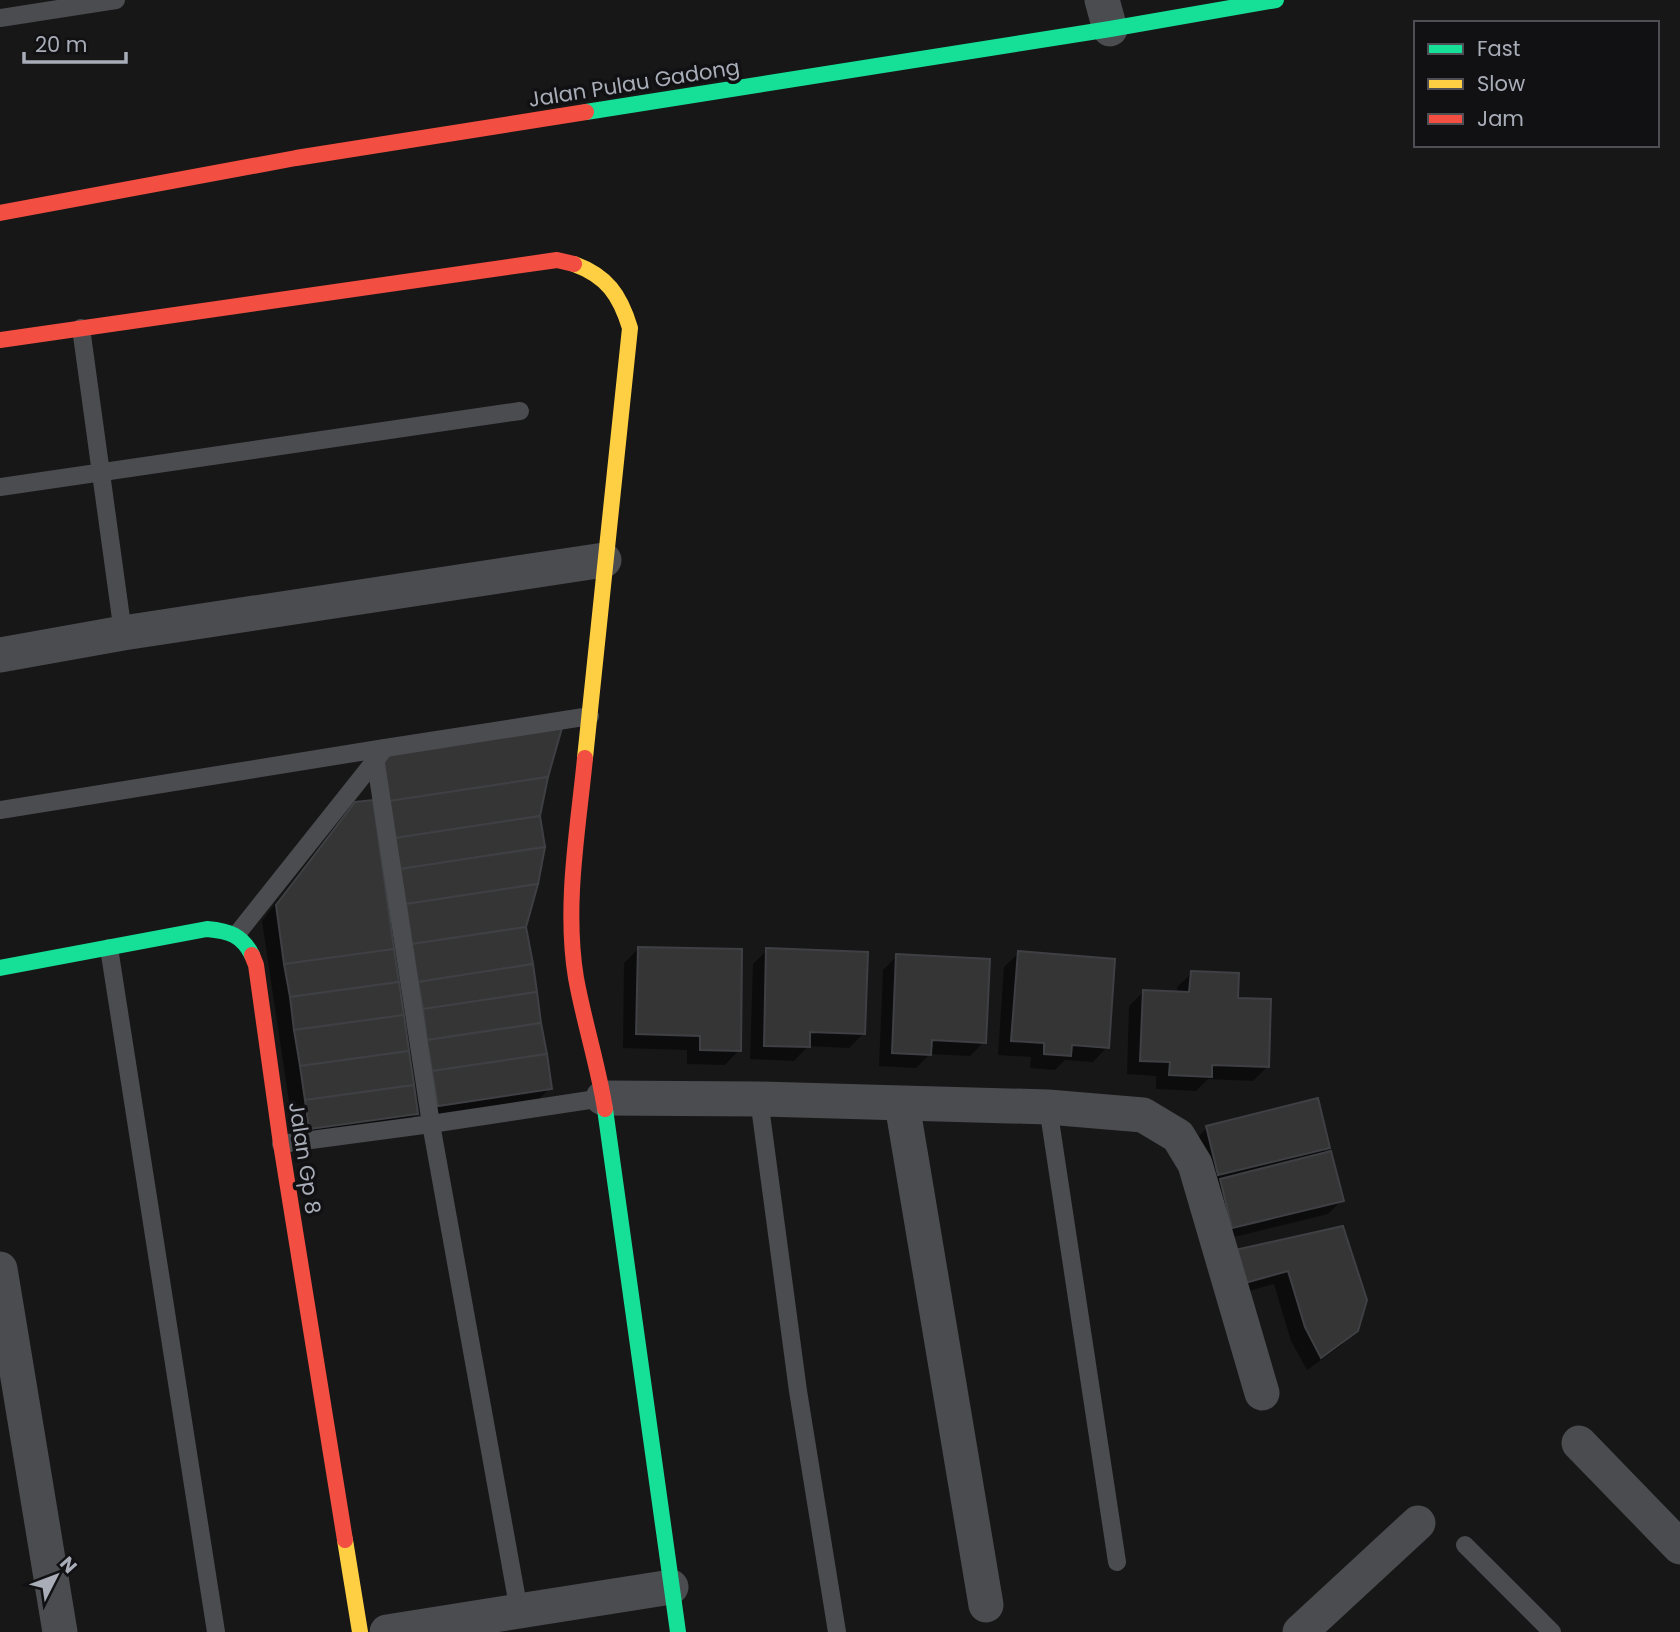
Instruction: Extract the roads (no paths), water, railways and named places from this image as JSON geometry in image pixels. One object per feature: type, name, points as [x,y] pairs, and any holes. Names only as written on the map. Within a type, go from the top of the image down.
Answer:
[{"type":"street","name":"Jalan Pulau Gadong","points":[[0,213],[1106,14],[1276,0]]},
{"type":"street","points":[[0,340],[557,260],[597,273],[612,285],[624,304],[631,328],[604,560],[572,892],[572,937],[576,977],[603,1098],[678,1632]]},
{"type":"street","points":[[0,655],[123,633],[604,560]]},
{"type":"street","points":[[0,968],[207,929],[237,934]]},
{"type":"street","name":"Jalan Gp 8","points":[[237,934],[250,946],[256,965],[281,1144],[360,1632]]},
{"type":"street","points":[[603,1098],[759,1099],[1048,1107],[1143,1115],[1178,1136],[1195,1164],[1262,1393]]},
{"type":"street","points":[[902,1104],[986,1605]]},
{"type":"street","points":[[0,1269],[4,1314],[61,1632]]},
{"type":"street","points":[[1579,1443],[1679,1543]]},
{"type":"street","points":[[1309,1629],[1418,1523]]},
{"type":"street","points":[[387,1632],[671,1587]]},
{"type":"lane","points":[[0,18],[116,0]]},
{"type":"lane","points":[[81,328],[123,633]]},
{"type":"lane","points":[[0,486],[520,411]]},
{"type":"lane","points":[[0,810],[380,753],[590,716]]},
{"type":"lane","points":[[237,934],[380,753]]},
{"type":"lane","points":[[380,753],[431,1124],[519,1611]]},
{"type":"lane","points":[[109,948],[216,1632]]},
{"type":"lane","points":[[281,1144],[603,1098]]},
{"type":"lane","points":[[759,1099],[798,1391],[837,1632]]},
{"type":"lane","points":[[1048,1107],[1117,1562]]},
{"type":"lane","points":[[1465,1545],[1552,1632]]}]
